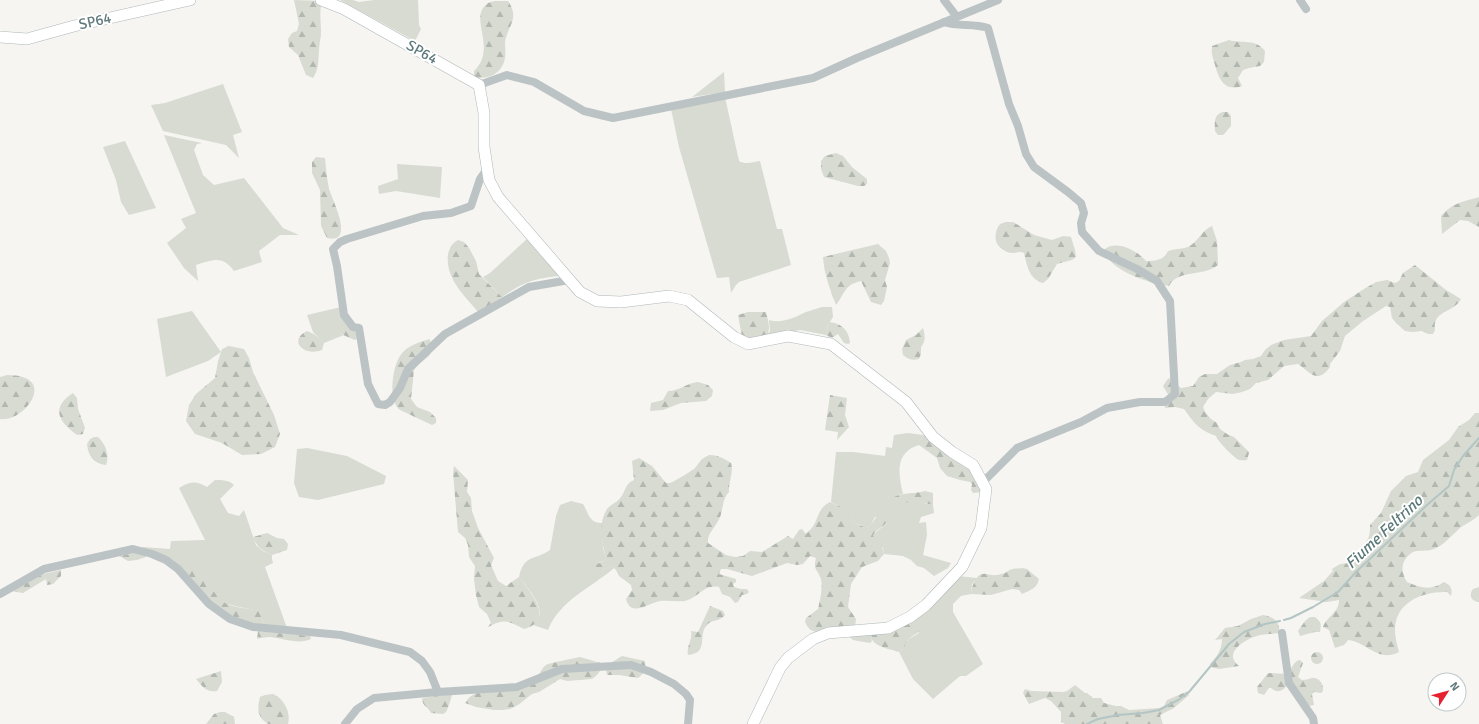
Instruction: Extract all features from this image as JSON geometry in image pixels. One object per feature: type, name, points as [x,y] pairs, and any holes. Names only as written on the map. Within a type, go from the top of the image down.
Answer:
[{"type":"street","name":"SP64","points":[[0,37],[27,39],[74,26],[190,0]]},
{"type":"street","name":"SP64","points":[[321,0],[344,9],[479,85]]},
{"type":"street","points":[[944,0],[957,17]]},
{"type":"street","points":[[753,724],[780,668],[795,652],[813,639],[828,634],[888,628],[898,624],[910,617],[926,604],[962,567],[981,528],[986,489],[983,482],[973,465],[952,452],[933,436],[906,402],[831,344],[788,336],[748,344],[734,337],[688,300],[669,296],[621,302],[597,301],[580,292],[498,197],[489,180],[484,147],[484,114],[479,85],[507,75],[534,82],[584,111],[613,118],[813,78],[998,0]]},
{"type":"street","points":[[1300,0],[1306,9]]},
{"type":"street","points":[[944,22],[954,25],[978,24],[988,28],[1009,104],[1018,126],[1026,154],[1034,167],[1081,203],[1084,213],[1081,223],[1082,232],[1099,251],[1137,269],[1157,281],[1170,301],[1176,394],[1165,402],[1140,402],[1108,408],[1081,422],[1017,448],[983,482]]},
{"type":"street","points":[[488,169],[480,178],[471,206],[451,213],[423,216],[347,239],[340,242],[333,249],[344,314],[353,327],[359,328],[368,384],[378,404],[385,405],[390,402],[400,388],[408,370],[445,334],[529,287],[569,280]]},
{"type":"street","points":[[0,594],[44,569],[133,549],[152,554],[166,560],[178,569],[209,604],[230,619],[254,627],[341,635],[410,652],[422,661],[430,672],[438,692]]},
{"type":"street","points":[[1282,633],[1289,683],[1313,718],[1314,724]]},
{"type":"street","points":[[345,724],[358,709],[374,698],[517,687],[562,669],[631,665],[651,672],[674,684],[686,694],[690,700],[688,724]]},
{"type":"green space","points":[[294,0],[322,1],[320,12],[321,34],[318,65],[313,78],[306,75],[298,55],[289,47],[288,39],[292,33],[297,31],[299,24]]},
{"type":"green space","points":[[340,0],[353,0],[359,2],[374,0],[418,0],[419,25],[421,29],[415,41]]},
{"type":"green space","points":[[508,1],[513,13],[512,22],[506,36],[505,58],[498,72],[485,78],[474,78],[474,71],[481,62],[483,53],[484,43],[480,17],[482,10],[488,3]]},
{"type":"green space","points":[[1229,40],[1257,44],[1265,51],[1264,62],[1260,66],[1243,70],[1238,78],[1242,86],[1231,87],[1223,83],[1212,54],[1212,46]]},
{"type":"green space","points":[[724,72],[725,92],[692,97]]},
{"type":"green space","points":[[223,84],[242,132],[233,135],[239,158],[226,145],[163,131],[151,105],[165,103]]},
{"type":"green space","points":[[725,97],[739,161],[747,163],[760,161],[777,229],[782,229],[791,265],[739,282],[731,293],[729,277],[717,278],[679,147],[671,109]]},
{"type":"green space","points":[[1228,112],[1231,116],[1231,126],[1223,135],[1218,135],[1215,131],[1215,120],[1220,113]]},
{"type":"green space","points":[[164,135],[202,143],[197,144],[194,150],[203,175],[214,185],[244,178],[283,228],[299,235],[280,235],[259,251],[262,262],[234,271],[230,266],[217,260],[196,265],[198,281],[184,268],[167,243],[186,228],[181,219],[196,213]]},
{"type":"green space","points":[[125,141],[156,208],[129,215],[121,202],[116,180],[103,147]]},
{"type":"green space","points":[[836,153],[843,156],[852,167],[867,179],[867,184],[864,186],[858,186],[824,177],[821,169],[821,161],[825,156]]},
{"type":"green space","points":[[316,157],[325,158],[329,189],[340,220],[340,235],[336,238],[327,238],[321,226],[320,190],[312,173],[312,162]]},
{"type":"green space","points":[[397,164],[442,167],[440,198],[396,191],[379,194],[378,186],[398,179]]},
{"type":"green space","points":[[1479,197],[1479,227],[1468,221],[1460,220],[1442,234],[1441,216],[1445,212],[1463,202]]},
{"type":"green space","points":[[1013,222],[1034,235],[1052,240],[1063,236],[1071,237],[1076,257],[1072,260],[1057,264],[1048,279],[1043,283],[1038,281],[1029,271],[1024,253],[1012,253],[1005,251],[997,243],[995,237],[997,230],[1000,224]]},
{"type":"green space","points":[[1212,226],[1217,241],[1218,265],[1212,269],[1178,277],[1169,286],[1152,283],[1123,270],[1111,261],[1104,250],[1109,247],[1120,246],[1132,250],[1146,261],[1156,260],[1162,258],[1168,251],[1188,247],[1195,242],[1205,230]]},
{"type":"green space","points":[[529,237],[559,276],[542,278],[529,282],[502,297],[483,277],[490,273]]},
{"type":"green space","points":[[458,240],[464,242],[469,248],[476,261],[479,274],[502,297],[479,313],[457,286],[450,271],[448,254],[454,242]]},
{"type":"green space","points":[[878,244],[886,251],[890,263],[885,280],[887,287],[884,301],[881,305],[871,302],[861,281],[848,287],[836,305],[826,275],[823,257]]},
{"type":"green space","points":[[1415,265],[1446,290],[1461,299],[1458,304],[1440,315],[1435,324],[1433,334],[1428,334],[1422,331],[1405,331],[1392,318],[1390,307],[1386,306],[1363,321],[1345,336],[1340,351],[1330,364],[1330,367],[1321,375],[1314,375],[1298,364],[1284,366],[1268,380],[1256,383],[1250,389],[1233,394],[1216,392],[1208,399],[1203,407],[1205,412],[1217,423],[1220,429],[1234,437],[1248,451],[1249,453],[1247,460],[1237,459],[1222,445],[1216,436],[1197,426],[1184,409],[1175,407],[1165,408],[1165,403],[1169,396],[1163,386],[1169,378],[1181,388],[1193,386],[1199,377],[1205,374],[1217,374],[1230,365],[1261,356],[1271,345],[1284,340],[1311,336],[1322,321],[1344,302],[1376,282],[1387,280],[1395,283],[1399,281],[1403,273]]},
{"type":"green space","points":[[341,307],[350,324],[341,334],[344,335],[324,343],[313,332],[307,315]]},
{"type":"green space","points":[[822,307],[832,307],[833,317],[828,325],[826,335],[800,330],[767,336],[770,331],[769,320],[779,321],[789,319]]},
{"type":"green space","points":[[192,311],[221,352],[208,361],[166,377],[157,319]]},
{"type":"green space","points":[[748,312],[766,312],[769,327],[767,336],[748,340],[742,337],[738,315]]},
{"type":"green space","points":[[345,322],[358,330],[357,339],[354,340],[341,333],[339,326]]},
{"type":"green space","points":[[829,322],[838,324],[844,328],[850,343],[844,343],[838,334],[832,338],[824,334],[826,334]]},
{"type":"green space","points":[[923,328],[925,336],[919,359],[908,359],[903,355],[902,349],[906,340],[916,335]]},
{"type":"green space","points":[[307,331],[312,333],[324,343],[322,350],[315,352],[309,351],[300,346],[298,343],[299,339],[301,335]]},
{"type":"green space","points":[[430,339],[431,353],[414,370],[411,399],[417,407],[430,412],[436,418],[436,423],[432,425],[400,410],[396,406],[392,384],[397,361],[400,356],[409,347]]},
{"type":"green space","points":[[229,346],[244,349],[249,358],[253,372],[274,415],[280,434],[275,447],[261,454],[242,455],[222,443],[195,434],[186,421],[189,405],[196,394],[215,378],[222,349]]},
{"type":"green space","points":[[7,375],[23,377],[32,382],[34,390],[27,407],[19,414],[9,418],[0,419],[0,377]]},
{"type":"green space","points":[[698,382],[708,385],[713,390],[712,396],[706,401],[681,403],[663,410],[650,411],[651,403],[663,400],[668,391],[676,390]]},
{"type":"green space","points":[[73,393],[77,398],[78,409],[85,428],[83,434],[77,435],[66,425],[60,415],[59,409],[61,404]]},
{"type":"green space","points":[[830,395],[847,398],[845,415],[849,427],[837,440],[838,432],[825,430]]},
{"type":"green space","points":[[1475,413],[1479,413],[1479,515],[1461,527],[1435,549],[1416,551],[1407,557],[1403,563],[1403,573],[1407,582],[1417,586],[1430,588],[1444,582],[1448,584],[1452,591],[1451,596],[1447,592],[1438,592],[1420,596],[1405,605],[1396,620],[1395,633],[1399,652],[1392,655],[1379,654],[1361,644],[1348,640],[1344,645],[1335,648],[1329,630],[1323,627],[1337,608],[1339,600],[1327,602],[1299,598],[1324,581],[1333,571],[1332,569],[1340,564],[1350,563],[1368,539],[1370,534],[1370,525],[1381,513],[1391,491],[1406,476],[1418,472],[1423,460],[1449,440],[1458,427],[1469,420]]},
{"type":"green space","points":[[908,433],[923,435],[919,445],[911,448],[902,458],[900,465],[900,479],[903,494],[898,495],[918,502],[933,505],[934,513],[921,517],[919,523],[926,522],[927,535],[923,555],[951,563],[948,568],[934,576],[924,568],[917,566],[911,560],[903,556],[884,554],[883,548],[873,536],[887,523],[875,517],[870,526],[860,525],[855,523],[841,507],[831,502],[836,452],[853,452],[885,456],[886,447],[892,448],[894,435]]},
{"type":"green space","points":[[923,435],[930,438],[970,467],[982,492],[973,493],[971,490],[972,484],[970,482],[947,476],[940,468],[937,458],[919,445]]},
{"type":"green space","points":[[98,437],[105,446],[107,453],[106,465],[98,463],[90,455],[87,444],[90,439]]},
{"type":"green space","points":[[307,448],[347,456],[386,476],[384,484],[318,500],[299,497],[294,483],[297,449]]},
{"type":"green space","points":[[709,455],[718,456],[726,460],[731,463],[732,467],[729,492],[726,495],[720,517],[708,540],[708,543],[726,555],[735,557],[743,556],[750,551],[762,552],[788,536],[793,539],[799,530],[802,529],[806,534],[811,529],[822,508],[830,502],[841,507],[853,521],[862,526],[868,527],[877,517],[882,514],[885,515],[888,519],[887,522],[874,533],[873,536],[881,543],[884,554],[878,561],[862,567],[851,584],[848,607],[856,619],[855,626],[815,632],[807,626],[805,622],[806,618],[818,609],[822,586],[821,579],[815,567],[816,558],[810,556],[803,564],[797,565],[787,563],[752,576],[727,569],[721,569],[719,574],[736,579],[736,582],[733,584],[734,587],[747,589],[749,592],[742,595],[738,602],[735,603],[730,597],[722,594],[719,587],[714,587],[705,589],[694,597],[685,601],[660,601],[636,609],[628,605],[626,599],[632,590],[631,585],[619,576],[612,566],[602,570],[596,568],[595,565],[604,561],[606,558],[603,546],[602,520],[607,509],[620,499],[626,487],[634,480],[632,461],[639,458],[652,466],[666,483],[670,483],[695,468],[702,459]]},
{"type":"green space","points":[[454,466],[468,480],[467,492],[471,498],[472,511],[478,528],[494,558],[491,565],[498,581],[506,586],[519,577],[538,605],[538,619],[533,625],[524,629],[510,622],[499,622],[488,627],[491,623],[487,614],[479,607],[476,595],[474,579],[475,566],[469,557],[468,545],[465,538],[458,532],[453,473]]},
{"type":"green space","points":[[215,480],[228,481],[234,485],[220,499],[228,513],[239,516],[244,510],[256,545],[263,551],[272,555],[273,563],[265,567],[287,628],[265,626],[259,611],[224,603],[183,572],[143,550],[143,547],[170,549],[171,541],[205,540],[179,488],[186,484],[192,483],[199,483],[207,487]]},
{"type":"green space","points":[[925,491],[933,493],[933,505],[924,503],[896,502],[893,500],[894,497],[898,495]]},
{"type":"green space","points":[[571,501],[583,504],[592,520],[602,523],[603,548],[606,558],[604,561],[598,563],[602,570],[612,566],[614,568],[568,602],[560,610],[548,630],[533,625],[538,620],[540,614],[539,607],[532,594],[519,577],[521,570],[527,561],[550,550],[556,516],[560,505]]},
{"type":"green space","points":[[267,533],[277,538],[284,539],[288,544],[287,550],[272,555],[260,548],[253,537]]},
{"type":"green space","points":[[140,553],[146,557],[128,561],[119,556]]},
{"type":"green space","points":[[193,565],[198,567],[221,600],[233,606],[259,611],[265,626],[247,623],[217,609],[183,572]]},
{"type":"green space","points":[[1022,568],[1027,569],[1039,579],[1035,587],[1028,591],[1022,594],[1019,590],[1012,589],[991,595],[971,594],[977,577],[980,575],[1004,574],[1009,570]]},
{"type":"green space","points":[[61,570],[61,576],[53,584],[47,585],[46,579],[23,593],[10,591],[39,575]]},
{"type":"green space","points":[[958,576],[977,578],[972,584],[971,594],[961,596],[953,604],[953,612],[983,664],[966,676],[960,676],[933,699],[913,679],[899,652],[909,639],[919,633],[911,620]]},
{"type":"green space","points":[[1479,587],[1479,602],[1477,602],[1474,601],[1471,594],[1473,589]]},
{"type":"green space","points":[[710,606],[723,611],[725,615],[721,619],[710,622],[706,626],[701,648],[694,654],[688,655],[691,631],[698,632]]},
{"type":"green space","points":[[1263,615],[1271,617],[1276,621],[1279,626],[1280,633],[1260,635],[1243,642],[1238,646],[1233,656],[1234,661],[1239,666],[1219,669],[1210,667],[1210,664],[1219,653],[1222,643],[1222,639],[1215,640],[1225,628],[1238,626]]},
{"type":"green space","points":[[1310,617],[1315,617],[1320,622],[1320,632],[1300,636],[1298,631]]},
{"type":"green space","points":[[911,620],[921,628],[909,639],[903,649],[899,652],[879,646],[871,638],[873,633]]},
{"type":"green space","points":[[258,631],[310,636],[311,639],[306,641],[290,641],[265,637],[257,639]]},
{"type":"green space","points":[[873,633],[871,638],[872,641],[870,643],[853,640],[846,634]]},
{"type":"green space","points":[[1315,652],[1319,652],[1323,658],[1319,664],[1315,664],[1311,660],[1311,656]]},
{"type":"green space","points":[[622,656],[645,661],[644,673],[638,678],[607,675],[606,670],[612,662]]},
{"type":"green space","points":[[580,657],[601,663],[600,671],[592,679],[567,681],[560,679],[539,692],[532,694],[518,705],[510,709],[494,710],[476,707],[465,703],[476,693],[483,691],[516,691],[528,687],[535,681],[546,665]]},
{"type":"green space","points":[[1300,660],[1303,663],[1298,677],[1302,680],[1315,678],[1321,682],[1323,686],[1323,691],[1321,693],[1314,692],[1312,694],[1314,705],[1309,706],[1291,680],[1289,673],[1295,663]]},
{"type":"green space","points":[[221,671],[222,682],[217,691],[207,690],[196,679]]},
{"type":"green space","points":[[1268,673],[1286,674],[1288,684],[1280,691],[1269,688],[1264,695],[1258,693],[1257,687]]},
{"type":"green space","points":[[1075,685],[1093,698],[1101,698],[1104,703],[1121,706],[1129,710],[1160,708],[1164,706],[1167,700],[1188,691],[1189,695],[1174,708],[1160,715],[1163,724],[1065,724],[1061,722],[1061,712],[1051,701],[1045,698],[1029,704],[1023,693],[1025,689],[1031,691],[1063,692]]},
{"type":"green space","points":[[273,694],[277,696],[286,706],[289,719],[288,724],[268,724],[260,716],[258,705],[260,697]]},
{"type":"green space","points":[[452,694],[447,710],[443,714],[431,713],[423,704],[423,698]]},
{"type":"green space","points":[[225,712],[234,717],[235,724],[206,724],[214,714]]},
{"type":"waterway","name":"Fiume Feltrino","points":[[1284,620],[1313,607],[1338,592],[1356,572],[1449,486],[1454,470],[1463,456],[1479,438]]},
{"type":"waterway","name":"Fiume Feltrino","points":[[1087,724],[1098,719],[1118,715],[1159,710],[1178,700],[1189,692],[1229,644],[1244,632],[1265,624],[1280,621]]}]
